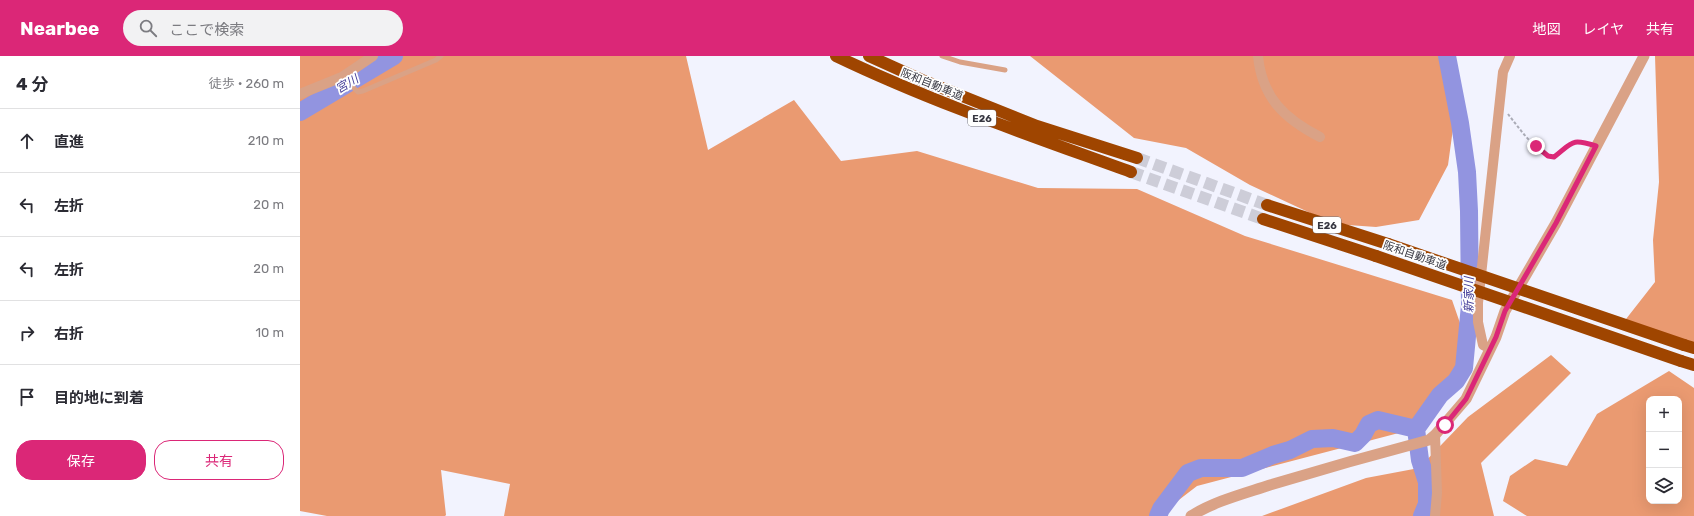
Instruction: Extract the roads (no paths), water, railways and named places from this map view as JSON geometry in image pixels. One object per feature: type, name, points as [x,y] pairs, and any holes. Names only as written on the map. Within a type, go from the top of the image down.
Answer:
[{"type":"highway","name":"阪和自動車道","points":[[836,56],[911,90],[998,124],[1131,172]]},
{"type":"highway","name":"阪和自動車道","points":[[869,56],[922,80],[1037,126],[1137,158]]},
{"type":"highway","name":"阪和自動車道","points":[[1267,205],[1388,244],[1689,347]]},
{"type":"highway","name":"阪和自動車道","points":[[1263,219],[1376,256],[1694,365]]},
{"type":"street","points":[[300,94],[342,77],[373,56]]},
{"type":"street","points":[[1258,56],[1268,93],[1291,119],[1320,137]]},
{"type":"street","points":[[1489,348],[1483,345],[1478,304],[1503,72],[1510,56]]},
{"type":"street","points":[[1191,516],[1202,509],[1228,499],[1287,480],[1432,438],[1466,399],[1489,348],[1496,337],[1505,311],[1556,223],[1644,56]]},
{"type":"street","points":[[1432,438],[1437,493],[1435,516]]},
{"type":"lane","points":[[342,77],[358,92],[363,92],[436,60],[441,56]]},
{"type":"lane","points":[[942,56],[960,62],[1005,70]]},
{"type":"waterway","name":"宮川","points":[[300,112],[394,56]]},
{"type":"waterway","name":"新家川","points":[[1422,516],[1427,504],[1427,482],[1420,460],[1416,429],[1440,395],[1456,381],[1464,368],[1470,305],[1467,172],[1460,123],[1447,56]]},
{"type":"waterway","points":[[1158,516],[1161,509],[1188,473],[1201,468],[1242,468],[1273,455],[1290,450],[1312,439],[1333,438],[1355,443],[1363,435],[1369,424],[1378,420],[1416,429]]},
{"type":"tunnel","points":[[1137,158],[1267,205]]},
{"type":"tunnel","points":[[1131,172],[1263,219]]}]
